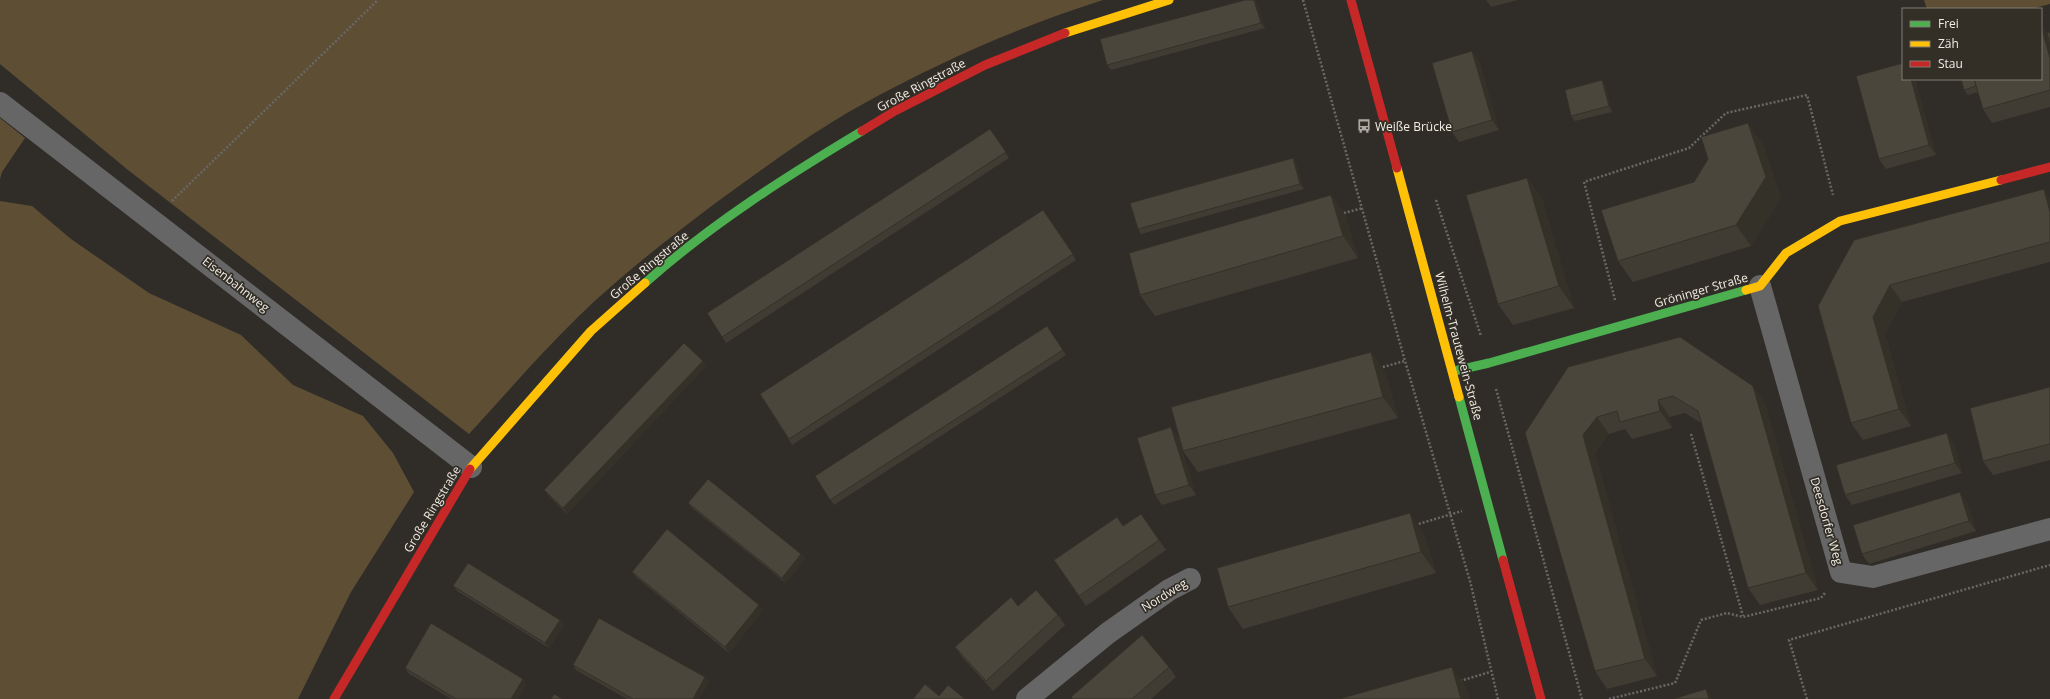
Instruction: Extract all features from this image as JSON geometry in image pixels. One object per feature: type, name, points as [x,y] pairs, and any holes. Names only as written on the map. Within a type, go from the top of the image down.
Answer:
[{"type":"street","name":"Große Ringstraße","points":[[334,699],[470,467],[591,332],[681,251],[797,170],[895,111],[985,65],[1069,31],[1169,0]]},
{"type":"street","name":"Wilhelm-Trautewein-Straße","points":[[1351,0],[1454,371],[1541,699]]},
{"type":"street","name":"Eisenbahnweg","points":[[0,103],[470,467]]},
{"type":"street","name":"Gröninger Straße","points":[[1454,371],[1489,363],[1760,286],[1786,253],[1840,221],[2050,167]]},
{"type":"street","name":"Deesdorfer Weg","points":[[1760,286],[1841,572],[1873,577],[2050,529]]},
{"type":"street","name":"Nordweg","points":[[1027,699],[1108,633],[1169,590],[1190,579]]},
{"type":"path","points":[[153,220],[378,0]]},
{"type":"path","points":[[1303,0],[1405,361],[1470,581],[1490,672],[1498,699]]},
{"type":"path","points":[[1621,325],[1584,182],[1689,148],[1726,114],[1807,95],[1840,221]]},
{"type":"path","points":[[1332,216],[1363,208]]},
{"type":"path","points":[[1375,369],[1405,361]]},
{"type":"path","points":[[1691,434],[1743,617]]},
{"type":"path","points":[[1408,526],[1489,502]]},
{"type":"path","points":[[1807,699],[1789,640],[2050,565]]},
{"type":"path","points":[[1609,699],[1675,683],[1701,620],[1727,613],[1743,617],[1820,598],[1841,572]]},
{"type":"path","points":[[1454,683],[1490,672]]},
{"type":"shaded area","points":[[0,0],[1103,0],[1011,33],[951,59],[863,104],[825,126],[788,151],[681,229],[611,286],[550,345],[469,434],[128,170],[0,64]]},
{"type":"shaded area","points":[[1924,0],[2050,0],[2050,4],[2035,8],[1927,8]]},
{"type":"shaded area","points":[[0,118],[25,138],[2,172],[0,179]]},
{"type":"shaded area","points":[[0,201],[32,206],[71,239],[149,293],[241,335],[293,385],[363,416],[393,453],[414,492],[351,592],[298,699],[0,699]]},
{"type":"building","points":[[1245,0],[1254,0],[1261,23],[1107,65],[1100,39]]},
{"type":"building","points":[[2042,30],[2050,58],[2050,90],[1983,109],[1974,80],[2042,80]]},
{"type":"building","points":[[2050,32],[2050,45],[2047,33]]},
{"type":"building","points":[[1472,51],[1492,120],[1452,132],[1432,63]]},
{"type":"building","points":[[1902,63],[1902,80],[1911,80],[1929,145],[1879,159],[1856,76]]},
{"type":"building","points":[[1602,80],[1609,106],[1571,116],[1565,90]]},
{"type":"building","points":[[1961,80],[1974,80],[1976,86],[1964,90]]},
{"type":"building","points":[[1748,123],[1766,177],[1736,225],[1618,261],[1601,210],[1694,182],[1708,159],[1701,137]]},
{"type":"building","points":[[990,129],[1006,152],[722,337],[707,313]]},
{"type":"building","points":[[1293,158],[1300,184],[1138,229],[1130,203]]},
{"type":"building","points":[[1527,178],[1559,286],[1498,304],[1466,195]]},
{"type":"building","points":[[2044,189],[2050,212],[2050,242],[1890,285],[1873,317],[1899,409],[1851,423],[1818,306],[1854,240]]},
{"type":"building","points":[[1331,195],[1343,236],[1140,295],[1129,253]]},
{"type":"building","points":[[1043,210],[1073,254],[789,439],[760,394]]},
{"type":"building","points":[[1047,326],[1063,350],[830,500],[815,476]]},
{"type":"building","points":[[1680,337],[1753,386],[1806,573],[1748,588],[1698,411],[1673,396],[1658,400],[1660,411],[1620,422],[1617,411],[1597,417],[1583,435],[1645,659],[1595,671],[1525,433],[1568,367]]},
{"type":"building","points":[[684,343],[703,361],[563,508],[544,490]]},
{"type":"building","points":[[1371,352],[1383,397],[1183,451],[1171,407]]},
{"type":"building","points":[[2050,387],[2050,444],[1983,461],[1970,408]]},
{"type":"building","points":[[1171,427],[1189,485],[1155,495],[1137,438]]},
{"type":"building","points":[[1947,433],[1955,463],[1845,495],[1836,465]]},
{"type":"building","points":[[708,479],[801,554],[782,578],[688,503]]},
{"type":"building","points":[[1960,492],[1969,521],[1862,554],[1853,525]]},
{"type":"building","points":[[1410,513],[1421,552],[1228,607],[1217,568]]},
{"type":"building","points":[[1141,514],[1159,540],[1079,596],[1054,560],[1117,517],[1123,526]]},
{"type":"building","points":[[667,529],[759,605],[725,647],[632,572]]},
{"type":"building","points":[[468,563],[560,620],[545,643],[453,586]]},
{"type":"building","points":[[1036,590],[1058,615],[986,681],[955,647],[1011,597],[1018,606]]},
{"type":"building","points":[[599,618],[705,677],[693,699],[633,699],[573,665]]},
{"type":"building","points":[[431,623],[523,679],[511,699],[456,699],[405,668]]},
{"type":"building","points":[[1142,635],[1169,667],[1132,699],[1073,699],[1071,697]]},
{"type":"building","points":[[1452,667],[1461,699],[1339,699]]},
{"type":"building","points":[[925,684],[939,696],[948,685],[965,699],[913,699]]},
{"type":"building","points":[[1706,689],[1709,699],[1673,699]]},
{"type":"building","points":[[554,694],[563,699],[551,699]]},
{"type":"traffic: fast","points":[[645,283],[670,261],[750,202],[806,165],[862,131]]},
{"type":"traffic: fast","points":[[1454,371],[1489,363],[1746,290]]},
{"type":"traffic: fast","points":[[1459,397],[1503,560]]},
{"type":"traffic: slow","points":[[1065,33],[1169,0]]},
{"type":"traffic: slow","points":[[1397,168],[1459,397]]},
{"type":"traffic: slow","points":[[1746,290],[1760,286],[1786,253],[1840,221],[2001,180]]},
{"type":"traffic: slow","points":[[470,469],[591,331],[645,283]]},
{"type":"traffic: jam","points":[[1351,0],[1397,168]]},
{"type":"traffic: jam","points":[[862,131],[895,111],[985,65],[1065,33]]},
{"type":"traffic: jam","points":[[2001,180],[2050,167]]},
{"type":"traffic: jam","points":[[334,699],[470,469]]},
{"type":"traffic: jam","points":[[1503,560],[1541,699]]},
{"type":"place","name":"Weiße Brücke","points":[[1364,126]]}]
